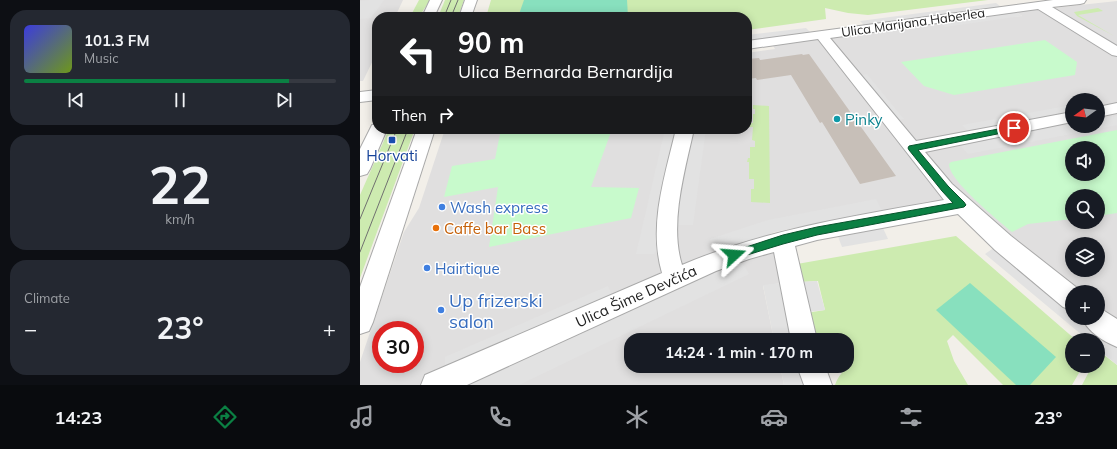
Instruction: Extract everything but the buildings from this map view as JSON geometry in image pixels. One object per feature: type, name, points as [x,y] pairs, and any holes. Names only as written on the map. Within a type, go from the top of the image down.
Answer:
[{"type":"street","points":[[430,12],[436,0]]},
{"type":"street","points":[[467,12],[471,0]]},
{"type":"street","name":"Ulica Marijana Haberlea","points":[[752,44],[1080,0]]},
{"type":"street","points":[[1039,6],[1117,52]]},
{"type":"street","points":[[821,35],[945,189],[1003,243],[1065,293]]},
{"type":"street","points":[[360,97],[372,96]]},
{"type":"street","points":[[1105,111],[1117,108]]},
{"type":"street","points":[[912,148],[1065,118]]},
{"type":"street","points":[[360,169],[376,134]]},
{"type":"street","points":[[360,322],[424,134]]},
{"type":"street","points":[[675,279],[670,268],[666,235],[669,207],[684,134]]},
{"type":"street","name":"Ulica Šime Devčića","points":[[435,385],[708,264],[783,240],[817,231],[961,205]]},
{"type":"street","points":[[783,240],[803,333]]},
{"type":"street","points":[[1105,325],[1117,334]]},
{"type":"street","points":[[814,373],[818,385]]},
{"type":"shaded area","points":[[360,0],[403,0],[397,12],[372,12],[372,62],[363,81],[360,81]]},
{"type":"shaded area","points":[[384,0],[375,12],[372,12],[371,18],[360,19],[360,1]]},
{"type":"shaded area","points":[[1117,1],[1117,323],[1105,315],[1105,285],[1066,285],[1031,256],[968,198],[882,211],[768,221],[781,283],[763,286],[773,333],[624,333],[624,373],[781,373],[784,385],[360,385],[360,362],[372,327],[372,373],[424,373],[424,321],[374,321],[404,232],[419,208],[443,134],[752,134],[752,52],[775,49],[772,44],[851,36],[940,22],[1022,16],[1016,12]]},
{"type":"shaded area","points":[[996,3],[1001,7],[864,25],[860,21]]},
{"type":"shaded area","points":[[1016,12],[1022,16],[945,27],[940,22]]},
{"type":"shaded area","points":[[806,28],[810,32],[752,40],[752,34]]},
{"type":"shaded area","points":[[867,74],[904,119],[893,121],[857,76]]},
{"type":"shaded area","points":[[1065,106],[1065,115],[970,133],[962,125]]},
{"type":"shaded area","points":[[1117,116],[1117,125],[1105,127],[1105,118]]},
{"type":"shaded area","points":[[1065,125],[1065,133],[1076,133],[968,154],[960,145]]},
{"type":"shaded area","points":[[664,134],[705,134],[693,225],[676,225],[654,254],[636,254]]},
{"type":"shaded area","points":[[876,199],[882,211],[775,232],[716,253],[710,239],[768,220]]},
{"type":"shaded area","points":[[882,226],[888,239],[842,247],[837,234]]},
{"type":"shaded area","points":[[995,247],[1065,304],[1065,321],[985,254]]},
{"type":"shaded area","points":[[741,261],[749,274],[519,385],[442,385],[445,376],[445,357],[608,286],[620,315]]},
{"type":"shaded area","points":[[817,281],[825,310],[806,312],[800,282]]},
{"type":"shaded area","points":[[781,283],[792,333],[773,333],[763,285]]},
{"type":"shaded area","points":[[1070,325],[1090,325],[1100,333],[1080,333]]},
{"type":"shaded area","points":[[1105,337],[1117,347],[1117,365],[1105,355]]},
{"type":"shaded area","points":[[781,373],[803,373],[806,385],[784,385]]},
{"type":"green space","points":[[419,0],[430,0],[422,12],[413,12]]},
{"type":"green space","points":[[445,0],[464,0],[460,12],[440,12]]},
{"type":"green space","points":[[491,0],[988,0],[868,15],[848,13],[825,8],[826,19],[752,29],[752,12],[487,12]]},
{"type":"green space","points":[[524,0],[627,0],[628,12],[520,12]]},
{"type":"green space","points":[[1098,8],[1103,11],[1078,15],[1114,36],[1077,16],[1074,12]]},
{"type":"green space","points":[[1045,40],[1077,62],[1075,75],[954,95],[924,86],[901,62]]},
{"type":"green space","points":[[753,105],[769,106],[770,203],[751,202],[751,189],[754,189],[754,179],[749,179],[749,162],[747,162],[748,158],[750,158],[750,147],[755,147],[755,141],[752,140],[753,114],[755,114],[755,109],[753,109]]},
{"type":"green space","points":[[1117,130],[1117,213],[1105,215],[1105,189],[1065,189],[1065,220],[1028,224],[1012,232],[965,190],[951,171],[949,164],[951,162]]},
{"type":"green space","points":[[387,134],[413,134],[360,278],[360,195]]},
{"type":"green space","points":[[500,134],[610,134],[591,187],[639,188],[631,218],[489,247],[498,187],[444,197],[452,166],[495,159]]},
{"type":"green space","points":[[956,236],[1068,333],[1065,333],[1065,373],[1079,373],[1072,385],[1003,385],[953,335],[947,341],[954,361],[968,385],[835,385],[842,373],[854,373],[854,333],[816,333],[806,313],[825,310],[818,281],[801,282],[797,264]]},
{"type":"green space","points":[[970,283],[1056,357],[1030,385],[1016,385],[936,310]]},
{"type":"green space","points":[[1105,356],[1117,365],[1117,385],[1082,385],[1088,373],[1105,373]]},
{"type":"tram line","points":[[446,12],[451,0]]},
{"type":"tram line","points":[[453,12],[458,0]]},
{"type":"tram line","points":[[360,219],[395,134]]},
{"type":"tram line","points":[[360,252],[406,134]]},
{"type":"place","name":"Pinky","points":[[837,119]]},
{"type":"place","name":"Horvati","points":[[392,140]]},
{"type":"place","name":"Wash express","points":[[442,207]]},
{"type":"place","name":"Caffe bar Bass","points":[[436,228]]},
{"type":"place","name":"Hairtique","points":[[427,268]]},
{"type":"place","name":"Up frizerski salon","points":[[441,310]]},
{"type":"route","points":[[734,255],[817,231],[961,205],[945,189],[912,148],[1014,128]]}]
